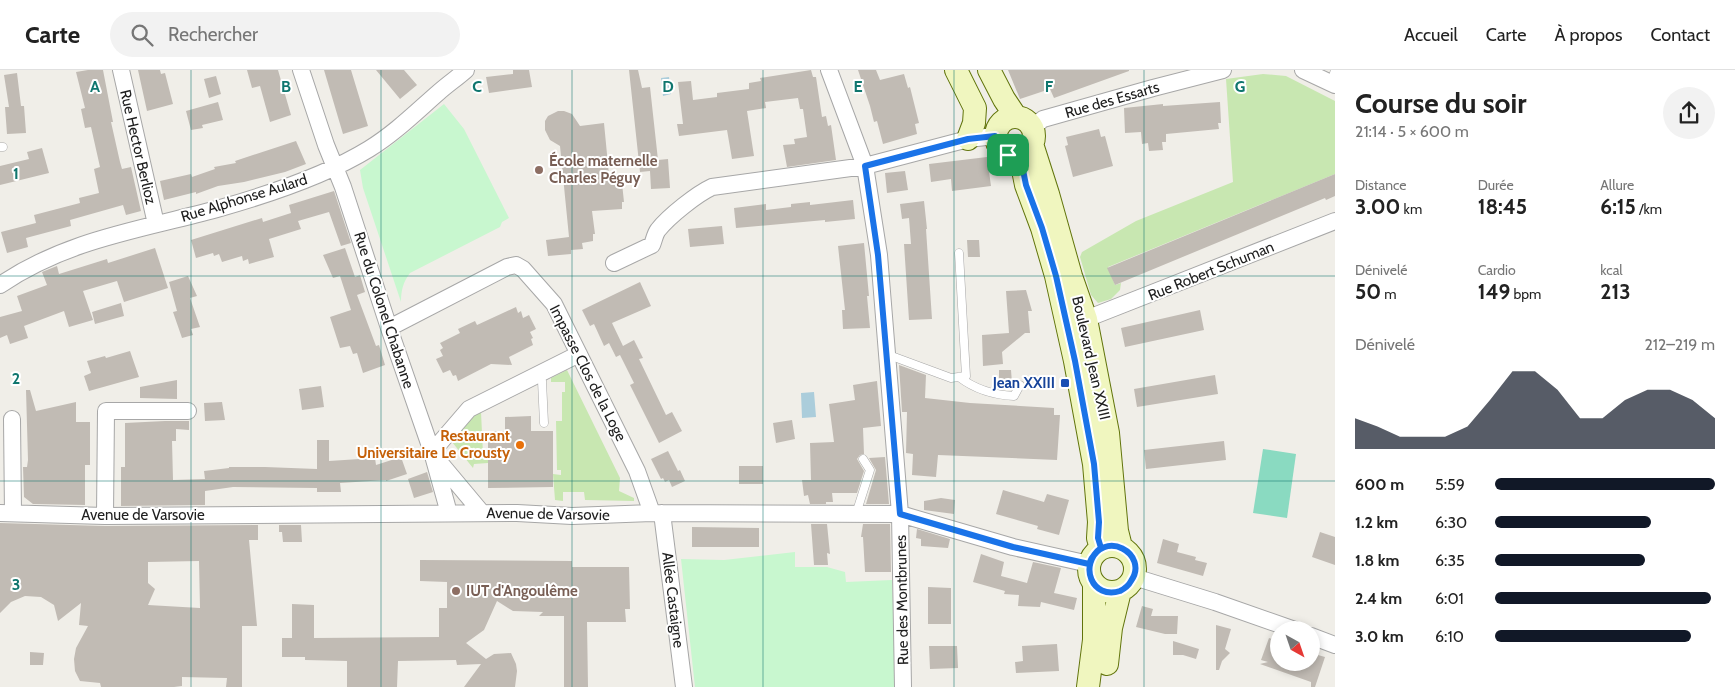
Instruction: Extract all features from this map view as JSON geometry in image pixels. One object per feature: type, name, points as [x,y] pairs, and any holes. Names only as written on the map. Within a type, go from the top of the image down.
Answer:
[{"type":"main road","points":[[956,70],[974,108],[974,123],[968,139]]},
{"type":"main road","name":"Boulevard Jean XXIII","points":[[971,70],[987,102],[1016,133],[1026,185],[1042,228],[1056,276],[1075,361],[1094,464],[1101,561]]},
{"type":"main road","name":"Boulevard Jean XXIII","points":[[990,70],[1016,133],[1048,194],[1071,276],[1086,319],[1108,433],[1117,530],[1101,561]]},
{"type":"main road","points":[[1101,561],[1132,556],[1134,563],[1111,628],[1104,687]]},
{"type":"main road","points":[[1101,561],[1106,592],[1127,584]]},
{"type":"main road","points":[[1088,687],[1101,561]]},
{"type":"street","name":"Rue Hector Berlioz","points":[[121,70],[156,224]]},
{"type":"street","name":"Rue du Colonel Chabanne","points":[[301,70],[326,145],[343,187],[432,452],[448,513]]},
{"type":"street","name":"Rue Alphonse Aulard","points":[[0,285],[21,271],[67,249],[217,209],[256,197],[336,167],[370,149],[388,136],[466,70]]},
{"type":"street","name":"Rue des Montbrunes","points":[[829,70],[865,166],[878,255],[900,514],[903,687]]},
{"type":"street","name":"Rue des Essarts","points":[[1016,133],[1043,119],[1223,70]]},
{"type":"street","points":[[1303,70],[1334,79]]},
{"type":"street","points":[[614,263],[652,244],[657,231],[688,203],[712,187],[865,166],[968,139],[1016,133]]},
{"type":"street","name":"Rue Robert Schuman","points":[[1086,319],[1335,222]]},
{"type":"street","name":"Impasse Clos de la Loge","points":[[389,328],[507,266],[516,266],[524,269],[554,304],[657,513]]},
{"type":"street","points":[[432,452],[469,408],[579,354]]},
{"type":"street","points":[[105,516],[106,411],[188,411]]},
{"type":"street","points":[[6,513],[12,420]]},
{"type":"street","name":"Rue du Colonel Chabanne","points":[[432,452],[482,513]]},
{"type":"street","name":"Avenue de Varsovie","points":[[6,513],[105,516],[448,513],[517,513],[572,516],[657,513],[900,514],[1013,547],[1101,561]]},
{"type":"street","name":"Allée Castaigne","points":[[657,513],[684,687]]},
{"type":"street","points":[[1127,584],[1217,597],[1274,621]]},
{"type":"street","points":[[1320,639],[1335,645]]},
{"type":"lane","points":[[886,354],[951,378],[966,376],[959,253]]},
{"type":"lane","points":[[539,374],[542,381],[544,423]]},
{"type":"lane","points":[[960,377],[969,385],[995,395],[1014,396],[1020,385]]},
{"type":"lane","points":[[856,514],[870,470],[863,460]]},
{"type":"green space","points":[[1263,74],[1286,76],[1335,101],[1335,174],[1108,267],[1115,285],[1121,283],[1120,290],[1111,299],[1098,303],[1091,295],[1080,257],[1082,252],[1136,221],[1233,182],[1226,79]]},
{"type":"green space","points":[[444,104],[464,129],[509,218],[502,222],[500,227],[410,273],[403,287],[401,302],[363,188],[360,170]]},
{"type":"green space","points":[[567,370],[620,478],[619,491],[634,498],[634,501],[585,500],[584,492],[563,492],[563,501],[555,500],[553,474],[561,475],[561,470],[557,470],[556,421],[562,421],[562,392],[565,392],[565,382],[551,382],[551,378]]},
{"type":"green space","points":[[481,412],[483,454],[488,455],[488,463],[474,464],[473,468],[452,442],[475,415]]},
{"type":"green space","points":[[1263,449],[1296,454],[1287,518],[1253,513]]},
{"type":"green space","points":[[795,552],[795,567],[827,567],[845,572],[846,582],[892,580],[896,687],[695,687],[681,559],[724,560]]},
{"type":"water","points":[[669,77],[671,94],[663,96],[661,78]]},
{"type":"water","points":[[814,392],[816,417],[802,418],[801,393]]},
{"type":"building","points":[[103,70],[113,122],[111,122],[120,162],[122,169],[131,167],[141,211],[126,215],[123,205],[70,220],[71,226],[26,238],[28,247],[7,253],[1,232],[36,223],[34,215],[80,203],[79,198],[99,193],[94,169],[100,167],[91,127],[85,128],[81,109],[85,108],[76,72]]},
{"type":"building","points":[[138,70],[160,70],[161,74],[165,73],[173,104],[147,111]]},
{"type":"building","points":[[247,70],[278,70],[291,115],[270,122],[260,86],[252,88]]},
{"type":"building","points":[[324,70],[351,70],[368,126],[343,134]]},
{"type":"building","points":[[376,70],[404,70],[417,85],[400,99]]},
{"type":"building","points":[[513,70],[529,70],[532,87],[489,93],[486,77],[513,74]]},
{"type":"building","points":[[629,70],[638,70],[642,88],[650,87],[658,160],[668,159],[670,188],[651,189],[650,171],[640,172]]},
{"type":"building","points":[[811,70],[813,77],[816,77],[822,117],[826,116],[828,126],[831,125],[836,160],[787,167],[783,145],[795,144],[794,139],[807,137],[803,109],[800,109],[798,98],[765,102],[766,108],[747,111],[754,156],[732,159],[727,130],[679,136],[677,124],[683,124],[678,82],[691,81],[693,100],[717,97],[717,93],[749,89],[749,83],[761,81],[760,78]]},
{"type":"building","points":[[858,70],[876,70],[880,80],[904,74],[908,88],[910,87],[919,123],[915,124],[917,134],[883,144],[877,121],[874,122]]},
{"type":"building","points":[[1008,70],[1129,71],[1054,98],[1050,89],[1020,99]]},
{"type":"building","points":[[17,73],[21,106],[24,106],[26,133],[7,134],[5,107],[9,107],[4,75]]},
{"type":"building","points":[[216,76],[221,94],[209,98],[204,79]]},
{"type":"building","points":[[218,102],[223,120],[202,125],[203,128],[191,130],[186,111]]},
{"type":"building","points":[[1220,102],[1221,123],[1218,123],[1219,129],[1166,134],[1166,142],[1162,142],[1163,150],[1149,151],[1148,143],[1142,144],[1141,132],[1125,133],[1124,108],[1163,104],[1163,106]]},
{"type":"building","points":[[558,111],[572,114],[580,126],[604,123],[609,175],[621,174],[624,202],[622,202],[622,209],[592,211],[595,234],[593,234],[593,241],[582,243],[583,249],[571,250],[571,254],[548,256],[546,240],[569,237],[560,146],[550,140],[545,130],[545,121],[548,116]]},
{"type":"building","points":[[1099,129],[1101,137],[1105,136],[1113,166],[1073,177],[1065,146],[1068,145],[1066,137]]},
{"type":"building","points":[[296,141],[306,164],[285,172],[164,200],[160,181],[191,174],[192,177],[215,169],[214,167],[236,163],[235,161]]},
{"type":"building","points":[[42,148],[49,173],[0,185],[0,166],[29,159],[27,152]]},
{"type":"building","points":[[987,157],[991,186],[952,191],[951,179],[931,182],[929,164]]},
{"type":"building","points":[[905,171],[908,190],[887,193],[885,173]]},
{"type":"building","points":[[1335,174],[1335,196],[1326,200],[1325,198],[1115,285],[1107,268]]},
{"type":"building","points":[[334,191],[351,243],[341,246],[329,212],[298,221],[301,229],[269,239],[274,257],[249,264],[248,259],[243,261],[242,256],[222,262],[219,254],[214,256],[213,253],[196,258],[191,240],[262,218],[263,222],[291,213],[289,205]]},
{"type":"building","points":[[853,200],[855,219],[736,228],[734,208],[766,204],[766,210],[791,207],[791,204],[810,202],[810,205]]},
{"type":"building","points":[[924,201],[932,319],[909,320],[904,244],[911,244],[909,218],[902,219],[900,204]]},
{"type":"building","points":[[722,226],[724,244],[690,247],[688,229]]},
{"type":"building","points":[[967,240],[979,240],[980,257],[968,257]]},
{"type":"building","points":[[864,243],[870,328],[843,329],[842,310],[845,310],[838,246]]},
{"type":"building","points":[[155,248],[168,288],[124,302],[117,281],[83,291],[93,320],[69,327],[64,311],[24,326],[28,338],[10,344],[7,335],[0,338],[0,317],[22,311],[17,296],[47,285],[42,272],[57,266],[59,274],[107,259],[108,263]]},
{"type":"building","points":[[345,248],[355,277],[360,275],[365,292],[357,295],[376,346],[379,345],[385,365],[363,373],[357,353],[353,354],[350,346],[340,348],[330,317],[351,310],[340,276],[333,278],[323,255]]},
{"type":"building","points":[[188,276],[197,296],[190,298],[200,327],[191,329],[193,335],[182,338],[173,312],[177,311],[169,282]]},
{"type":"building","points":[[640,282],[651,306],[612,323],[623,346],[634,340],[643,358],[639,359],[666,415],[672,412],[682,431],[659,443],[630,385],[634,383],[620,355],[616,357],[609,343],[604,346],[594,324],[590,326],[582,310]]},
{"type":"building","points":[[1026,290],[1032,311],[1028,311],[1030,333],[1025,333],[1002,352],[1003,364],[983,366],[982,335],[1009,333],[1006,291]]},
{"type":"building","points":[[121,303],[124,316],[95,324],[92,312]]},
{"type":"building","points":[[516,307],[518,313],[521,311],[523,318],[529,315],[536,329],[530,332],[533,338],[531,339],[533,345],[509,357],[512,365],[491,364],[458,381],[456,375],[453,376],[450,370],[443,373],[436,359],[443,356],[440,350],[443,348],[440,343],[460,333],[458,329],[475,321],[477,325]]},
{"type":"building","points":[[1200,310],[1204,330],[1125,347],[1121,328]]},
{"type":"building","points":[[130,351],[139,377],[89,391],[84,376],[91,373],[87,361]]},
{"type":"building","points":[[899,365],[926,375],[925,398],[970,403],[1054,408],[1054,415],[1060,415],[1057,460],[938,455],[936,477],[912,475],[913,454],[906,453],[907,412],[902,412]]},
{"type":"building","points":[[999,370],[1011,370],[1012,383],[999,383]]},
{"type":"building","points":[[1215,375],[1218,394],[1137,407],[1134,389]]},
{"type":"building","points":[[177,380],[177,399],[140,398],[140,387]]},
{"type":"building","points":[[877,381],[881,426],[863,428],[864,454],[860,455],[857,459],[864,471],[857,493],[832,493],[833,502],[810,504],[808,495],[804,496],[802,480],[811,480],[810,443],[834,442],[829,404],[855,400],[853,385]]},
{"type":"building","points":[[321,386],[324,407],[302,410],[299,389]]},
{"type":"building","points":[[26,390],[30,390],[36,411],[76,402],[76,422],[90,422],[90,465],[85,465],[85,505],[33,504],[24,497],[23,467],[27,467],[28,460]]},
{"type":"building","points":[[222,402],[225,420],[205,421],[204,403]]},
{"type":"building","name":"Restaurant Universitaire Le Crousty","points":[[531,416],[531,431],[553,431],[553,487],[488,488],[488,436],[494,436],[494,431],[505,431],[505,417]]},
{"type":"building","points":[[792,420],[795,439],[776,443],[773,423]]},
{"type":"building","points":[[189,421],[189,430],[176,429],[176,441],[172,441],[173,480],[205,479],[204,471],[229,467],[317,469],[317,440],[329,440],[329,461],[375,458],[376,465],[401,457],[407,474],[386,481],[340,483],[341,492],[317,492],[317,488],[233,487],[205,491],[205,505],[121,506],[121,467],[125,467],[125,423]]},
{"type":"building","points":[[1224,441],[1226,460],[1146,469],[1144,450]]},
{"type":"building","points":[[668,451],[685,481],[672,487],[669,480],[665,482],[663,478],[661,479],[651,459]]},
{"type":"building","points":[[885,457],[889,504],[866,504],[876,470],[869,458]]},
{"type":"building","points":[[739,466],[763,466],[763,484],[739,484]]},
{"type":"building","points":[[427,472],[433,492],[414,498],[408,479]]},
{"type":"building","points":[[1003,490],[1044,502],[1047,494],[1069,500],[1059,535],[1037,529],[1038,526],[996,514]]},
{"type":"building","points":[[941,498],[955,500],[954,514],[924,510],[924,501]]},
{"type":"building","points":[[0,523],[105,526],[258,525],[258,540],[249,540],[257,626],[242,626],[242,687],[226,687],[227,678],[182,677],[182,686],[174,687],[101,687],[100,683],[80,681],[75,671],[74,659],[76,648],[88,626],[79,625],[81,603],[58,621],[54,605],[41,597],[25,596],[11,602],[0,613]],"holes":[[[199,561],[200,608],[148,605],[155,589],[148,583],[148,562]]]},
{"type":"building","points":[[811,524],[827,524],[830,554],[827,553],[828,565],[814,565]]},
{"type":"building","points":[[863,524],[890,524],[891,572],[865,572],[863,537],[861,537]]},
{"type":"building","points":[[279,525],[301,525],[302,542],[283,542],[282,532],[279,532]]},
{"type":"building","points":[[692,527],[759,528],[759,547],[692,547]]},
{"type":"building","points":[[917,529],[950,539],[948,548],[921,546],[921,539],[916,538]]},
{"type":"building","points":[[1320,532],[1335,537],[1335,565],[1312,557]]},
{"type":"building","points":[[1163,539],[1179,544],[1177,552],[1196,557],[1195,560],[1207,563],[1203,576],[1157,563]]},
{"type":"building","points":[[981,554],[1004,562],[1001,576],[1027,583],[1033,562],[1061,568],[1054,593],[1077,598],[1074,610],[1041,602],[1040,607],[1018,606],[1019,595],[1004,594],[1005,591],[973,582]]},
{"type":"building","points":[[420,560],[572,561],[572,567],[629,567],[630,609],[625,609],[626,622],[587,622],[588,687],[564,687],[564,616],[539,616],[543,612],[513,611],[497,601],[484,630],[466,643],[486,659],[494,654],[511,653],[517,671],[515,687],[464,687],[481,664],[457,665],[456,660],[398,661],[397,687],[347,687],[347,661],[305,660],[305,657],[282,657],[282,638],[292,638],[292,604],[314,605],[314,638],[439,637],[439,608],[447,608],[447,582],[420,581]]},
{"type":"building","points":[[928,587],[951,588],[951,624],[928,624]]},
{"type":"building","points":[[1142,606],[1153,609],[1151,616],[1178,616],[1177,634],[1165,634],[1136,627]]},
{"type":"building","points":[[1216,625],[1231,629],[1225,649],[1230,653],[1222,661],[1219,670],[1216,670]]},
{"type":"building","points":[[1270,638],[1270,668],[1260,664],[1268,662],[1261,660]]},
{"type":"building","points":[[1173,641],[1199,649],[1196,659],[1183,655],[1173,655]]},
{"type":"building","points":[[1057,644],[1059,671],[1016,673],[1015,662],[1023,661],[1022,646]]},
{"type":"building","points":[[929,646],[957,646],[958,668],[930,669]]},
{"type":"building","points":[[30,652],[44,653],[43,665],[30,665]]},
{"type":"building","points":[[1320,656],[1325,657],[1315,687],[1311,687],[1311,682],[1280,671],[1320,671]]},
{"type":"place","name":"École maternelle Charles Péguy","points":[[539,170]]},
{"type":"place","name":"Jean XXIII","points":[[1065,383]]},
{"type":"place","name":"Restaurant Universitaire Le Crousty","points":[[520,445]]},
{"type":"place","name":"IUT d'Angoulême","points":[[456,591]]},
{"type":"route","points":[[1008,155],[998,147],[995,136],[968,139],[865,166],[878,255],[900,514],[1013,547],[1089,564],[1091,557],[1095,552],[1101,548],[1114,545],[1121,547],[1132,556],[1135,570],[1134,577],[1130,583],[1120,591],[1106,592],[1100,589],[1094,585],[1088,571],[1091,557],[1101,548],[1098,538],[1099,522],[1094,464],[1075,361],[1056,276],[1042,228],[1026,185],[1020,155],[1008,155]]}]
